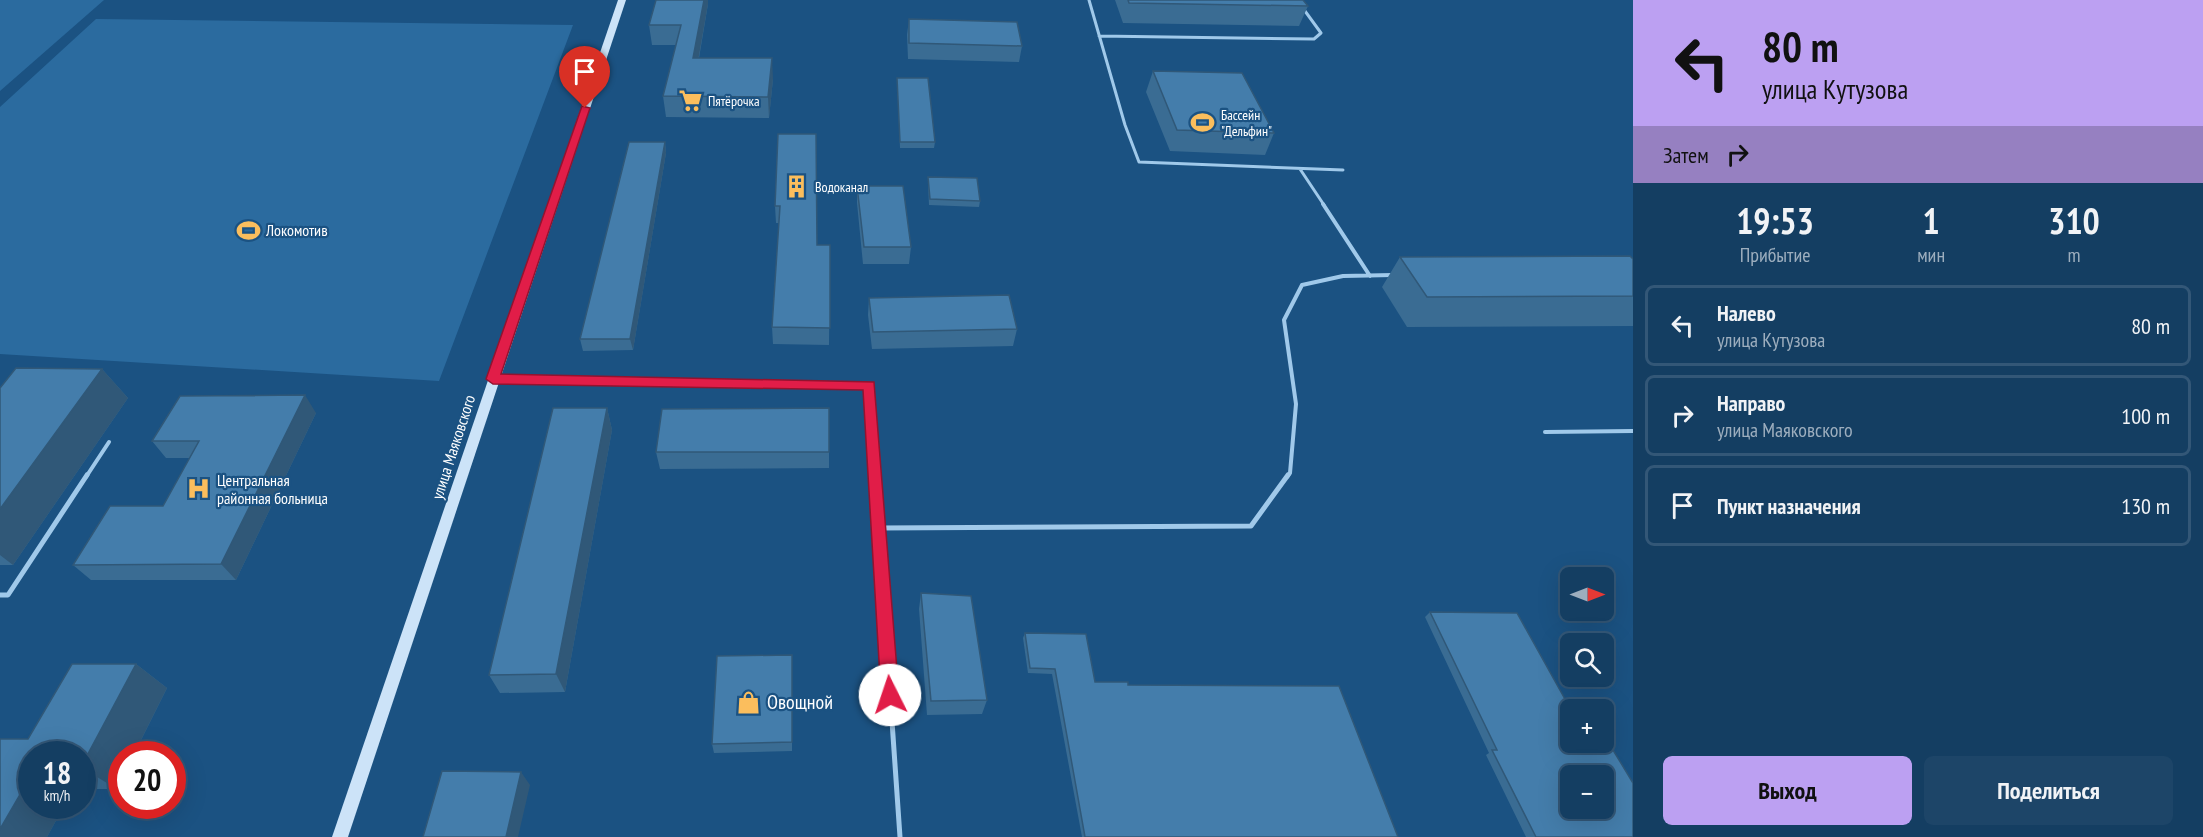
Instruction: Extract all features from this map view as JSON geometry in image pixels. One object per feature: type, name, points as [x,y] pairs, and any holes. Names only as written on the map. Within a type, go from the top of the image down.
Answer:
[{"type":"main road","name":"улица Маяковского","points":[[340,837],[622,0]]},
{"type":"lane","points":[[1089,0],[1125,125],[1139,162],[1343,170]]},
{"type":"lane","points":[[1099,36],[1314,39],[1320,33],[1297,0]]},
{"type":"lane","points":[[1300,169],[1370,276]]},
{"type":"lane","points":[[879,528],[1251,526],[1290,473],[1296,404],[1284,320],[1302,285],[1342,276],[1401,275]]},
{"type":"lane","points":[[493,379],[869,386],[900,837]]},
{"type":"lane","points":[[1545,432],[1633,431]]},
{"type":"lane","points":[[0,595],[8,595],[109,442]]},
{"type":"shaded area","points":[[0,0],[104,0],[0,91]]},
{"type":"shaded area","name":"Локомотив","points":[[96,19],[573,25],[439,381],[0,354],[0,107]]},
{"type":"building","points":[[656,0],[704,0],[693,58],[772,58],[768,97],[663,96],[681,25],[649,25]]},
{"type":"building","points":[[1128,0],[1303,0],[1308,6],[1129,3]]},
{"type":"building","points":[[909,19],[1017,22],[1022,46],[909,43]]},
{"type":"building","points":[[1153,71],[1242,73],[1274,133],[1177,130]]},
{"type":"building","points":[[897,78],[928,78],[935,142],[900,142]]},
{"type":"building","points":[[778,134],[816,134],[817,245],[830,245],[830,328],[772,327],[780,206],[775,206]]},
{"type":"building","points":[[629,142],[665,142],[630,339],[580,339]]},
{"type":"building","points":[[928,177],[977,178],[980,201],[930,199]]},
{"type":"building","points":[[857,186],[903,186],[911,247],[864,247]]},
{"type":"building","points":[[1630,256],[1633,259],[1633,296],[1427,297],[1400,257]]},
{"type":"building","points":[[1009,295],[1017,329],[873,332],[869,298]]},
{"type":"building","points":[[16,368],[102,369],[0,509],[0,388]]},
{"type":"building","points":[[305,395],[221,564],[73,565],[110,506],[163,506],[199,441],[152,441],[180,396]]},
{"type":"building","points":[[553,408],[607,408],[556,674],[489,675]]},
{"type":"building","points":[[829,408],[829,452],[656,452],[662,409]]},
{"type":"building","points":[[921,593],[971,596],[987,700],[931,701]]},
{"type":"building","points":[[1430,612],[1517,613],[1565,699],[1560,699],[1560,753],[1614,752],[1633,783],[1633,837],[1536,837],[1492,750],[1497,750]]},
{"type":"building","points":[[1025,633],[1086,634],[1095,682],[1128,682],[1128,685],[1339,686],[1398,837],[1085,837],[1055,669],[1030,668]]},
{"type":"building","points":[[792,655],[792,742],[712,744],[717,656]]},
{"type":"building","points":[[72,664],[136,664],[95,741],[18,741],[18,798],[0,829],[0,739],[28,739]]},
{"type":"building","points":[[442,771],[521,772],[506,837],[423,837]]},
{"type":"place","name":"Пятёрочка","points":[[690,101]]},
{"type":"place","name":"Бассейн \"Дельфин\"","points":[[1203,123]]},
{"type":"place","name":"Водоканал","points":[[797,187]]},
{"type":"place","name":"Локомотив","points":[[248,230]]},
{"type":"place","name":"Центральная районная больница","points":[[199,489]]},
{"type":"place","name":"Овощной","points":[[749,702]]},
{"type":"route","points":[[585,108],[493,379],[869,386],[890,695]]}]
